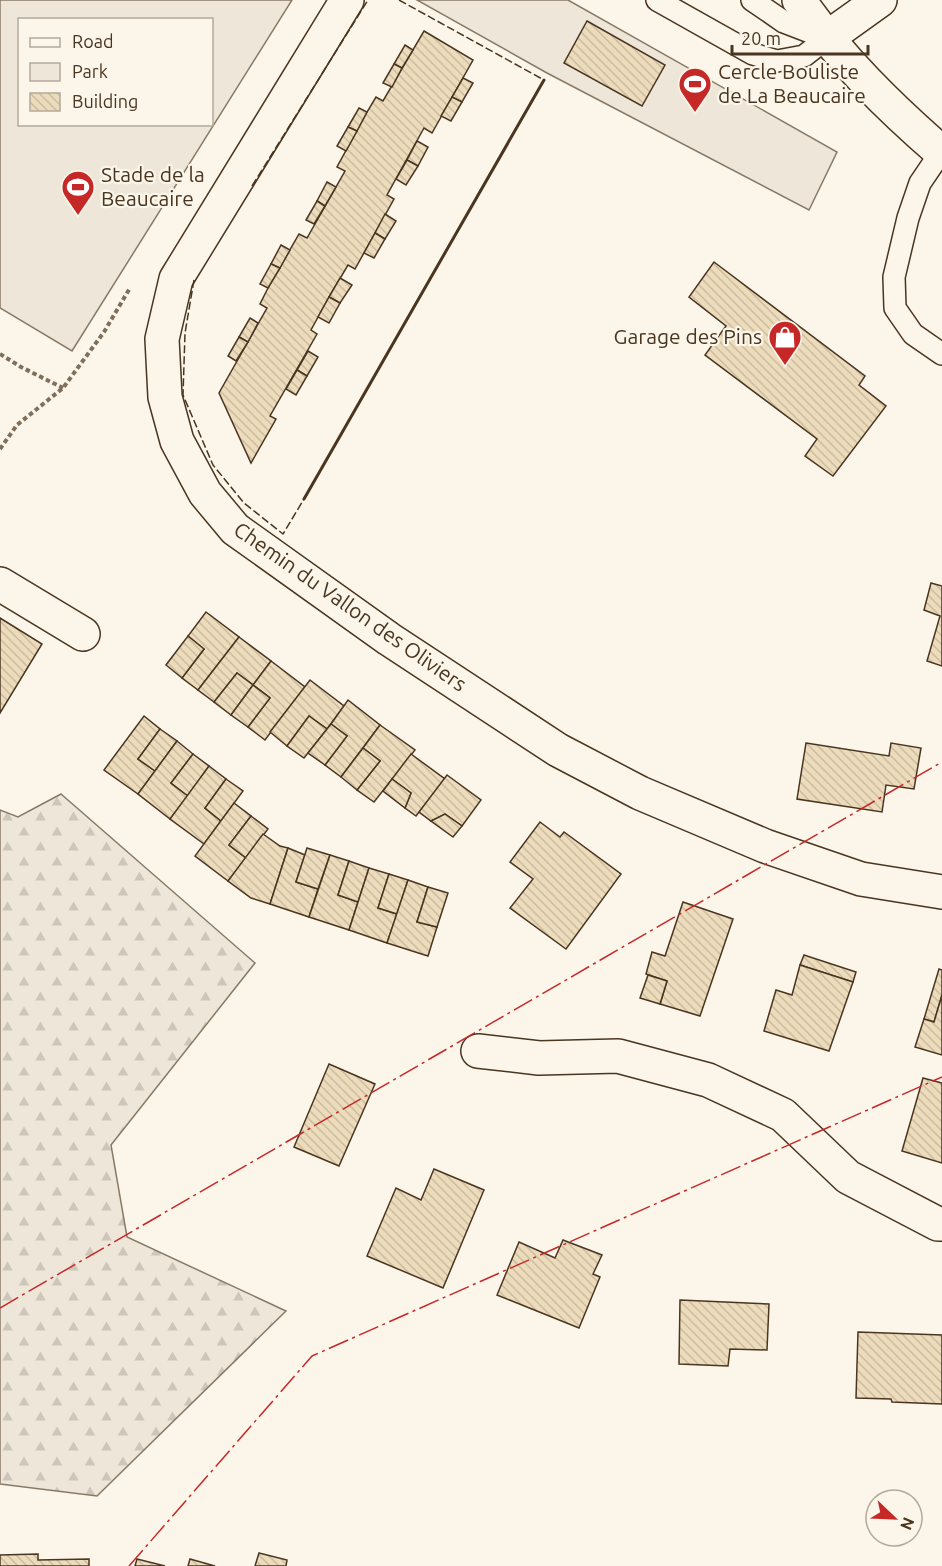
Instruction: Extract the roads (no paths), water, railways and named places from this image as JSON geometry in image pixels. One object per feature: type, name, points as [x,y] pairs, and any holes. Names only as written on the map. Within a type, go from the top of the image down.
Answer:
[{"type":"street","name":"Chemin du Vallon des Oliviers","points":[[347,0],[176,279],[162,339],[165,397],[177,441],[205,493],[235,529],[389,639],[558,750],[640,793],[765,846],[861,879],[942,892]]},
{"type":"street","points":[[799,0],[826,38],[865,81],[902,119],[942,152]]},
{"type":"street","points":[[826,38],[880,0]]},
{"type":"street","points":[[0,584],[83,634]]},
{"type":"street","points":[[478,1051],[539,1058],[618,1056],[708,1080],[783,1115],[848,1177],[942,1224]]},
{"type":"lane","points":[[657,0],[753,54],[777,62],[804,56],[826,38],[784,22],[752,0]]},
{"type":"lane","points":[[677,0],[694,20]]},
{"type":"lane","points":[[942,152],[920,183],[908,218],[894,277],[896,308],[913,334],[942,354]]},
{"type":"place","name":"Cercle Bouliste de La Beaucaire","points":[[695,113]]},
{"type":"place","name":"Stade de la Beaucaire","points":[[78,216]]},
{"type":"place","name":"Garage des Pins","points":[[785,366]]}]
